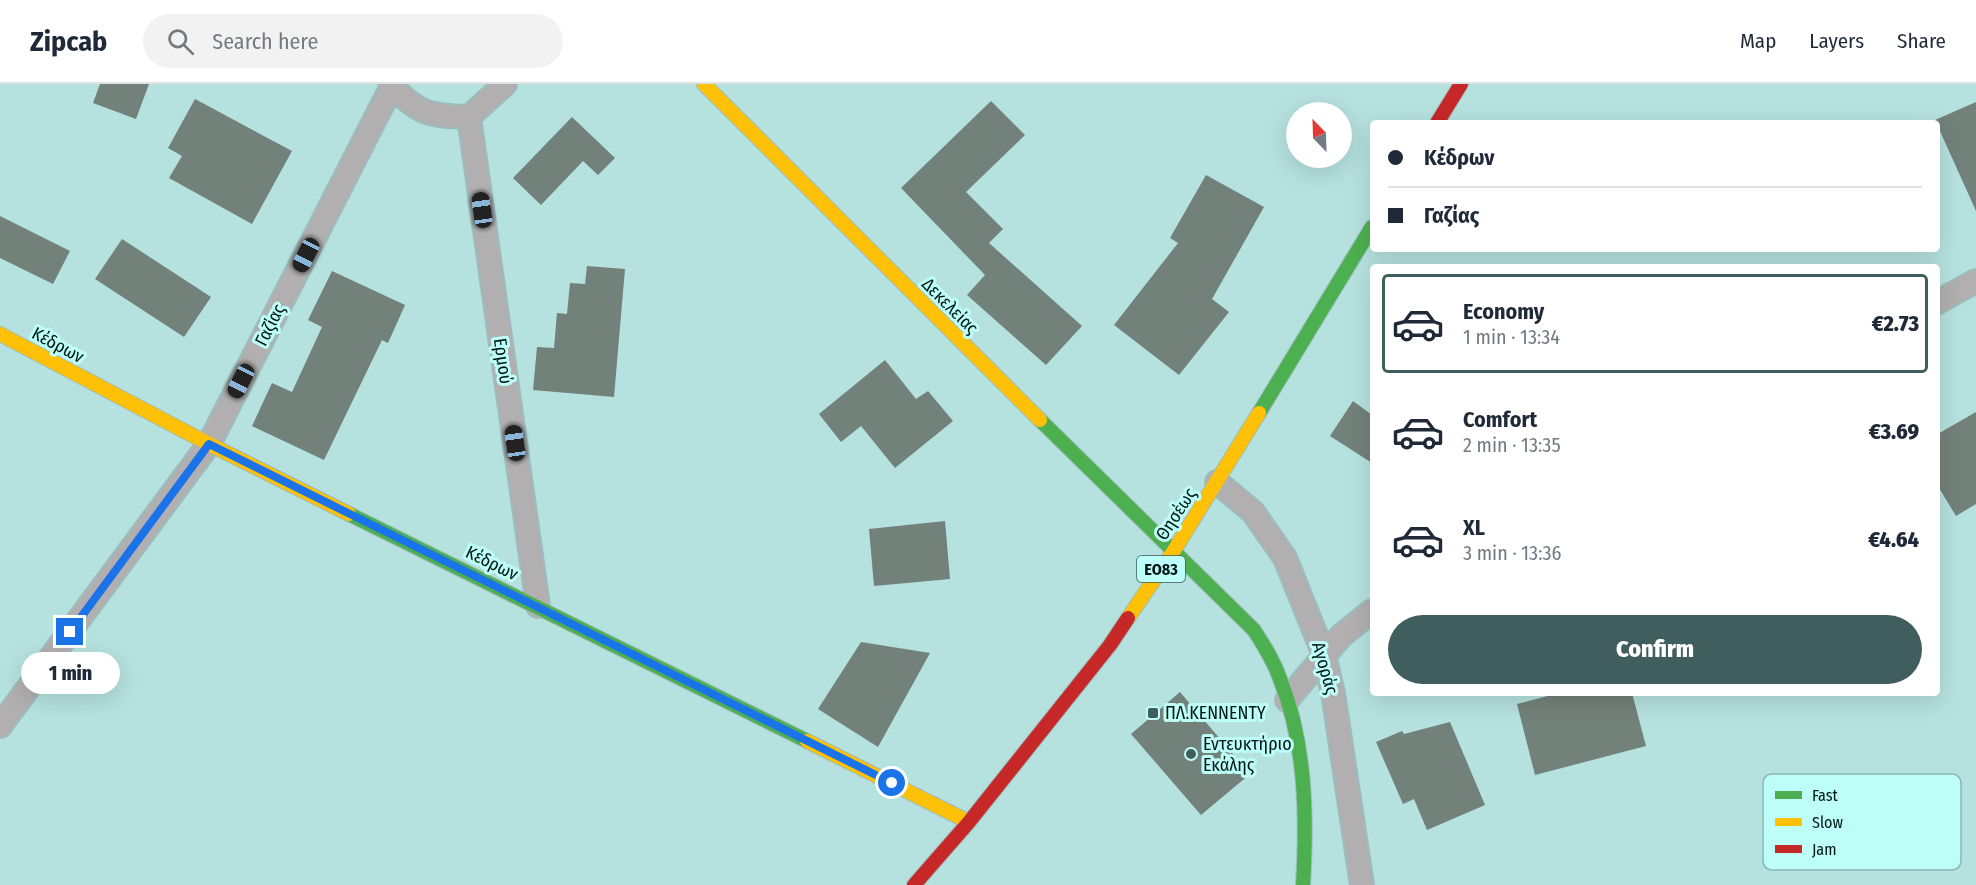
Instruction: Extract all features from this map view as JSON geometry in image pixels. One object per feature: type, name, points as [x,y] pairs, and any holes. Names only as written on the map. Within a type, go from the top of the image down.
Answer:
[{"type":"street","points":[[391,85],[405,101],[424,112],[440,116],[469,117],[505,84]]},
{"type":"street","name":"Δεκελείας","points":[[704,84],[1173,552]]},
{"type":"street","points":[[1439,120],[1461,84]]},
{"type":"street","name":"Γαζίας","points":[[0,726],[209,444],[391,85]]},
{"type":"street","name":"Ερμού","points":[[469,117],[538,606]]},
{"type":"street","name":"Θησέως","points":[[914,885],[969,822],[1090,671],[1173,552],[1370,230]]},
{"type":"street","points":[[1940,301],[1976,281]]},
{"type":"street","name":"Κέδρων","points":[[0,334],[209,444],[969,822]]},
{"type":"street","name":"Αγοράς","points":[[1217,482],[1253,512],[1285,558],[1324,655],[1333,693],[1362,885]]},
{"type":"street","points":[[1173,552],[1254,630],[1273,661],[1297,736],[1304,789],[1303,885]]},
{"type":"street","points":[[1287,700],[1342,635],[1370,613]]},
{"type":"building","points":[[100,84],[149,84],[136,119],[93,103]]},
{"type":"building","points":[[195,99],[292,151],[252,224],[169,178],[182,156],[168,148]]},
{"type":"building","points":[[991,101],[1025,135],[966,192],[1003,229],[989,243],[1082,326],[1046,365],[967,295],[985,275],[901,188]]},
{"type":"building","points":[[1976,102],[1976,211],[1940,131],[1940,120],[1935,120]]},
{"type":"building","points":[[572,117],[615,158],[598,175],[583,161],[541,205],[513,178]]},
{"type":"building","points":[[1206,175],[1264,207],[1212,299],[1229,312],[1179,375],[1114,325],[1178,243],[1170,238]]},
{"type":"building","points":[[0,216],[70,251],[53,284],[0,258]]},
{"type":"building","points":[[122,239],[211,297],[184,337],[95,279]]},
{"type":"building","points":[[587,266],[625,269],[614,397],[533,390],[537,347],[554,348],[557,313],[567,314],[570,283],[585,284]]},
{"type":"building","points":[[332,271],[405,305],[388,343],[382,340],[324,460],[252,426],[272,383],[292,392],[322,327],[308,320]]},
{"type":"building","points":[[885,360],[916,399],[928,391],[953,421],[895,468],[861,426],[841,442],[819,414]]},
{"type":"building","points":[[1353,401],[1370,414],[1370,462],[1330,436]]},
{"type":"building","points":[[1976,412],[1976,504],[1956,516],[1940,490],[1940,433]]},
{"type":"building","points":[[945,521],[950,579],[874,586],[869,529]]},
{"type":"building","points":[[861,642],[930,653],[878,747],[818,709]]},
{"type":"building","name":"Εντευκτήριο Εκάλης","points":[[1180,692],[1250,774],[1201,815],[1131,734]]},
{"type":"building","points":[[1548,696],[1633,696],[1646,746],[1535,775],[1517,704]]},
{"type":"building","points":[[1450,722],[1485,805],[1427,830],[1414,799],[1403,804],[1376,742],[1402,731],[1404,734]]},
{"type":"traffic: fast","points":[[1259,413],[1370,230]]},
{"type":"traffic: fast","points":[[1040,420],[1254,630],[1268,654],[1278,672],[1289,703],[1300,754],[1305,833],[1303,885]]},
{"type":"traffic: fast","points":[[349,514],[807,741]]},
{"type":"traffic: slow","points":[[704,84],[1040,420]]},
{"type":"traffic: slow","points":[[0,334],[209,444],[349,514]]},
{"type":"traffic: slow","points":[[1128,618],[1173,552],[1259,413]]},
{"type":"traffic: slow","points":[[807,741],[969,822]]},
{"type":"traffic: jam","points":[[1439,120],[1461,84]]},
{"type":"traffic: jam","points":[[914,885],[969,822],[1110,645],[1128,618]]},
{"type":"place","name":"ΠΛ.ΚΕΝΝΕΝΤΥ","points":[[1153,713]]},
{"type":"place","name":"Εντευκτήριο Εκάλης","points":[[1191,754]]},
{"type":"route","points":[[70,632],[209,444],[892,783]]}]
